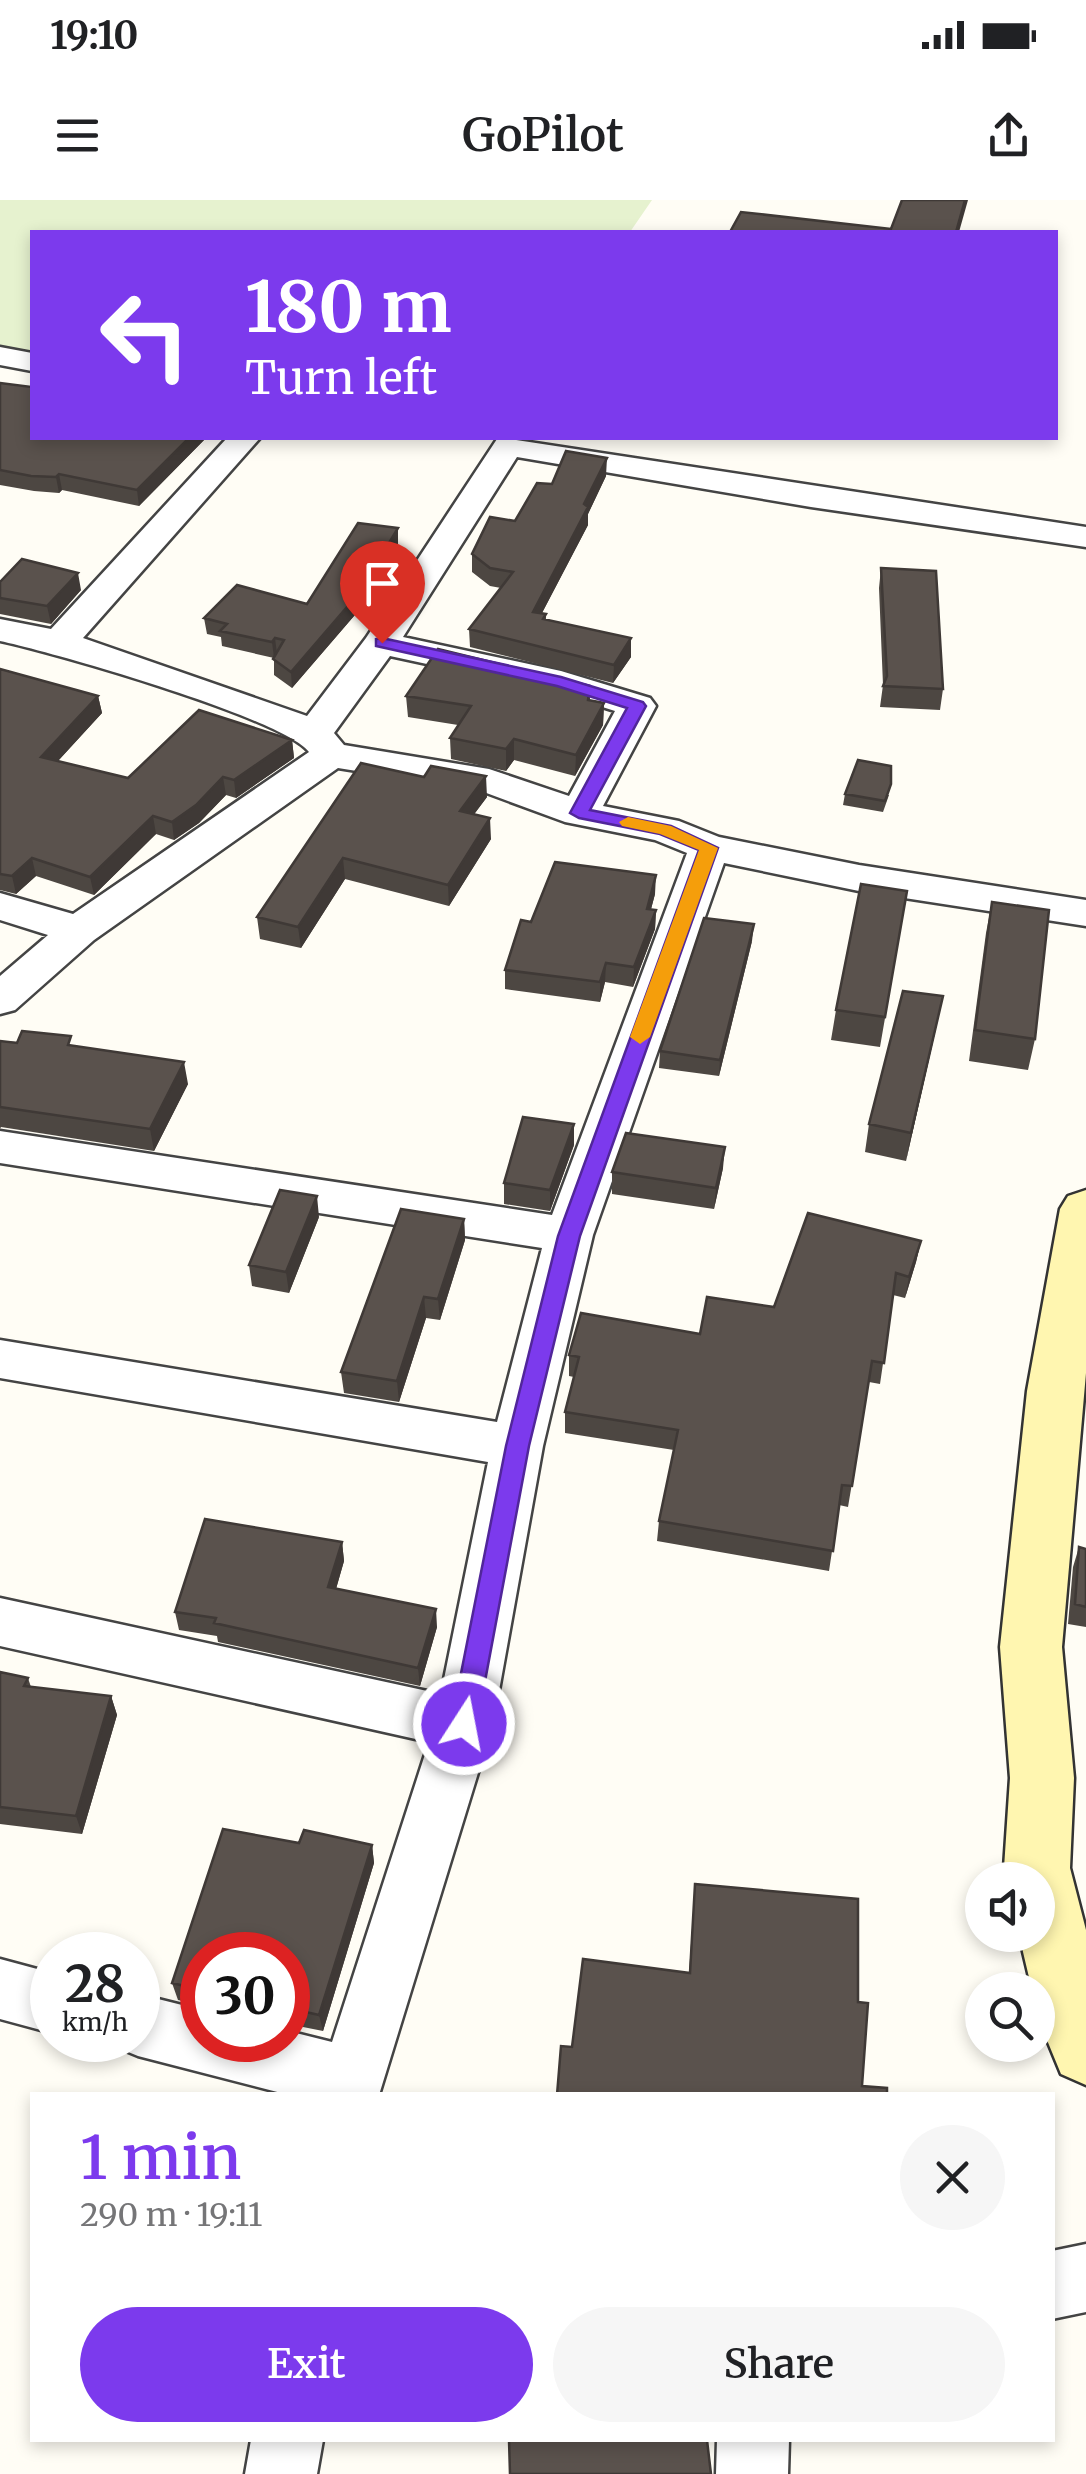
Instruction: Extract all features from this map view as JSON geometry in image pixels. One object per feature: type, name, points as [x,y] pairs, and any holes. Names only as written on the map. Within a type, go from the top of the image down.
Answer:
[{"type":"main road","points":[[1086,1208],[1070,1395],[1031,1647],[1042,1778],[1037,1868],[1075,2024],[1086,2050]]},
{"type":"street","points":[[0,356],[30,362]]},
{"type":"street","points":[[60,642],[242,440]]},
{"type":"street","points":[[482,440],[811,497],[1086,537]]},
{"type":"street","points":[[0,1000],[80,930],[322,744],[508,446]]},
{"type":"street","points":[[0,630],[60,642],[247,705],[322,744],[489,781],[579,813],[665,830],[709,848],[860,878],[1086,913]]},
{"type":"street","points":[[382,643],[561,682],[637,706],[579,813]]},
{"type":"street","points":[[160,2031],[348,2087],[464,1724],[518,1446],[569,1236],[709,848]]},
{"type":"street","points":[[0,906],[80,930]]},
{"type":"street","points":[[0,1147],[569,1236]]},
{"type":"street","points":[[0,1358],[518,1446]]},
{"type":"street","points":[[0,1622],[464,1724]]},
{"type":"street","points":[[0,1989],[30,1997]]},
{"type":"street","points":[[1055,2284],[1086,2278]]},
{"type":"street","points":[[281,2474],[287,2442]]},
{"type":"street","points":[[752,2474],[753,2442]]},
{"type":"green space","points":[[0,200],[652,200],[631,230],[30,230],[30,368],[0,364]]},
{"type":"building","points":[[902,200],[965,200],[957,230],[731,230],[741,212],[891,229]]},
{"type":"building","points":[[0,383],[30,387],[30,440],[187,440],[137,490],[59,474],[31,476],[0,470]]},
{"type":"building","points":[[566,451],[607,458],[584,504],[588,507],[533,612],[546,614],[543,619],[631,638],[614,665],[469,629],[513,572],[490,568],[472,554],[490,517],[515,521],[537,483],[552,484]]},
{"type":"building","points":[[358,523],[398,528],[359,593],[291,672],[273,659],[284,640],[275,638],[272,642],[220,631],[227,624],[204,618],[237,585],[307,604]]},
{"type":"building","points":[[22,559],[78,573],[47,606],[0,598],[0,582]]},
{"type":"building","points":[[881,568],[936,571],[943,689],[883,686],[887,676]]},
{"type":"building","points":[[438,649],[590,686],[588,700],[604,703],[576,755],[514,739],[506,749],[450,738],[471,706],[406,696]]},
{"type":"building","points":[[0,669],[98,696],[41,757],[128,778],[199,710],[292,740],[234,780],[223,777],[196,805],[172,822],[153,816],[90,877],[32,858],[12,876],[0,874]]},
{"type":"building","points":[[858,760],[891,766],[891,784],[885,801],[845,794]]},
{"type":"building","points":[[361,763],[424,777],[431,766],[486,776],[460,811],[490,818],[448,885],[343,858],[298,927],[257,917]]},
{"type":"building","points":[[555,862],[656,875],[647,909],[656,910],[634,967],[606,963],[600,982],[505,970],[521,920],[531,922]]},
{"type":"building","points":[[861,884],[907,891],[885,1017],[836,1010]]},
{"type":"building","points":[[992,902],[1049,910],[1035,1039],[975,1030]]},
{"type":"building","points":[[704,918],[754,924],[720,1060],[660,1051]]},
{"type":"building","points":[[903,991],[943,996],[911,1133],[869,1124]]},
{"type":"building","points":[[22,1031],[71,1036],[68,1045],[184,1062],[150,1129],[0,1107],[0,1041],[17,1043]]},
{"type":"building","points":[[523,1117],[574,1124],[550,1190],[504,1183]]},
{"type":"building","points":[[626,1133],[725,1147],[716,1188],[612,1172]]},
{"type":"building","points":[[280,1190],[317,1196],[286,1272],[249,1265]]},
{"type":"building","points":[[401,1209],[464,1219],[438,1299],[424,1297],[397,1381],[341,1372]]},
{"type":"building","points":[[808,1213],[921,1241],[909,1277],[896,1273],[884,1363],[872,1361],[852,1486],[842,1485],[833,1551],[659,1521],[678,1430],[565,1412],[579,1357],[569,1355],[581,1313],[700,1334],[707,1297],[774,1307]]},
{"type":"building","points":[[205,1519],[342,1542],[328,1587],[436,1609],[418,1668],[214,1623],[216,1618],[175,1612]]},
{"type":"building","points":[[1079,1547],[1086,1549],[1086,1607],[1075,1604]]},
{"type":"building","points":[[0,1672],[28,1678],[24,1686],[111,1696],[76,1816],[0,1807]]},
{"type":"building","points":[[223,1829],[299,1843],[304,1830],[372,1845],[319,2015],[310,2013],[310,1932],[189,1932]]},
{"type":"building","points":[[695,1884],[858,1899],[858,2002],[868,2003],[862,2086],[887,2088],[887,2092],[557,2092],[561,2046],[572,2047],[583,1959],[690,1973]]},
{"type":"building","points":[[180,1959],[180,1985],[172,1983]]},
{"type":"building","points":[[509,2442],[707,2442],[711,2474],[510,2474]]},
{"type":"slow traffic","points":[[628,822],[665,830],[709,848],[640,1037]]},
{"type":"route","points":[[382,643],[561,682],[637,706],[579,813],[665,830],[709,848],[569,1236],[518,1446],[464,1724]]}]
